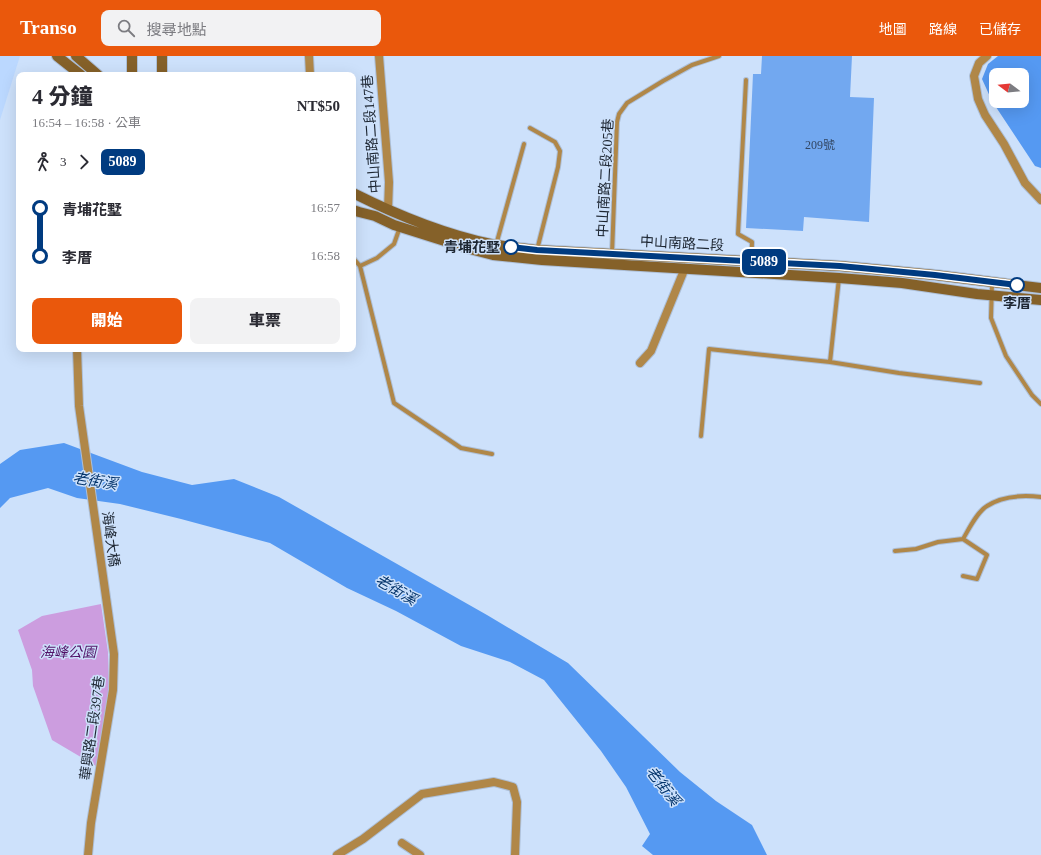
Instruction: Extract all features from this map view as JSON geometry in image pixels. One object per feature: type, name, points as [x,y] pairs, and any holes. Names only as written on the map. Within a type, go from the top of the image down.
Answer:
[{"type":"main road","points":[[57,56],[76,72]]},
{"type":"main road","points":[[76,56],[95,72]]},
{"type":"main road","points":[[132,56],[132,72]]},
{"type":"main road","points":[[162,56],[162,72]]},
{"type":"main road","name":"中山南路二段","points":[[356,194],[388,210],[423,224],[473,240],[495,250],[542,260],[751,272],[902,283],[1041,300]]},
{"type":"main road","name":"中山南路二段","points":[[356,211],[375,216],[400,227],[470,249],[612,253],[848,267],[935,275],[1041,288]]},
{"type":"street","points":[[309,56],[310,72]]},
{"type":"street","name":"中山南路二段147巷","points":[[379,56],[389,182],[388,210]]},
{"type":"street","points":[[987,56],[979,63],[974,76],[978,98],[985,115],[1004,144],[1025,182],[1041,200]]},
{"type":"street","points":[[640,363],[652,351],[685,268]]},
{"type":"street","name":"海峰大橋","points":[[77,352],[79,406],[107,605]]},
{"type":"street","name":"華興路二段397巷","points":[[88,855],[91,823],[113,690],[114,654],[107,605]]},
{"type":"street","points":[[337,855],[363,839],[422,794],[494,782],[513,787],[517,802],[515,855]]},
{"type":"street","points":[[402,843],[420,855]]},
{"type":"lane","name":"中山南路二段205巷","points":[[612,265],[617,122],[619,114],[626,103],[663,81],[692,65],[719,56]]},
{"type":"lane","points":[[746,80],[738,234],[752,242],[751,272]]},
{"type":"lane","points":[[530,128],[555,142],[560,151],[558,167],[537,250]]},
{"type":"lane","points":[[495,250],[524,144]]},
{"type":"lane","points":[[360,266],[377,258],[394,244],[400,227]]},
{"type":"lane","points":[[356,261],[360,266],[394,403],[461,448],[492,454]]},
{"type":"lane","points":[[830,362],[839,278]]},
{"type":"lane","points":[[992,283],[991,318],[1006,356],[1032,395],[1041,404]]},
{"type":"lane","points":[[701,436],[709,349],[830,362],[899,373],[980,383]]},
{"type":"lane","points":[[963,539],[971,524],[986,507],[1008,497],[1041,497]]},
{"type":"lane","points":[[895,551],[916,549],[938,542],[963,539],[987,555],[977,579],[963,576]]},
{"type":"shaded area","points":[[0,56],[20,56],[0,120]]},
{"type":"green space","name":"海峰公園","points":[[101,604],[108,652],[109,691],[96,766],[52,740],[33,686],[32,670],[18,630],[42,616]]},
{"type":"water","points":[[998,56],[1041,56],[1041,168],[1035,166],[997,108],[1029,108],[1029,68],[989,68],[989,94],[982,79],[988,64]]},
{"type":"water","name":"老街溪","points":[[64,443],[142,472],[192,485],[234,479],[279,497],[487,615],[568,663],[680,772],[716,801],[752,825],[767,855],[653,855],[642,846],[650,834],[626,787],[601,751],[544,680],[510,662],[461,646],[396,611],[347,588],[270,543],[120,504],[77,498],[48,488],[10,498],[0,508],[0,464],[20,450]]},
{"type":"building","points":[[762,56],[852,56],[850,97],[874,98],[869,222],[804,217],[803,231],[746,228],[753,74],[761,74]]},
{"type":"bus line","name":"5089","points":[[511,247],[537,250],[840,266],[1017,285]]},
{"type":"place","name":"青埔花墅","points":[[511,247]]},
{"type":"place","name":"李厝","points":[[1017,285]]}]
